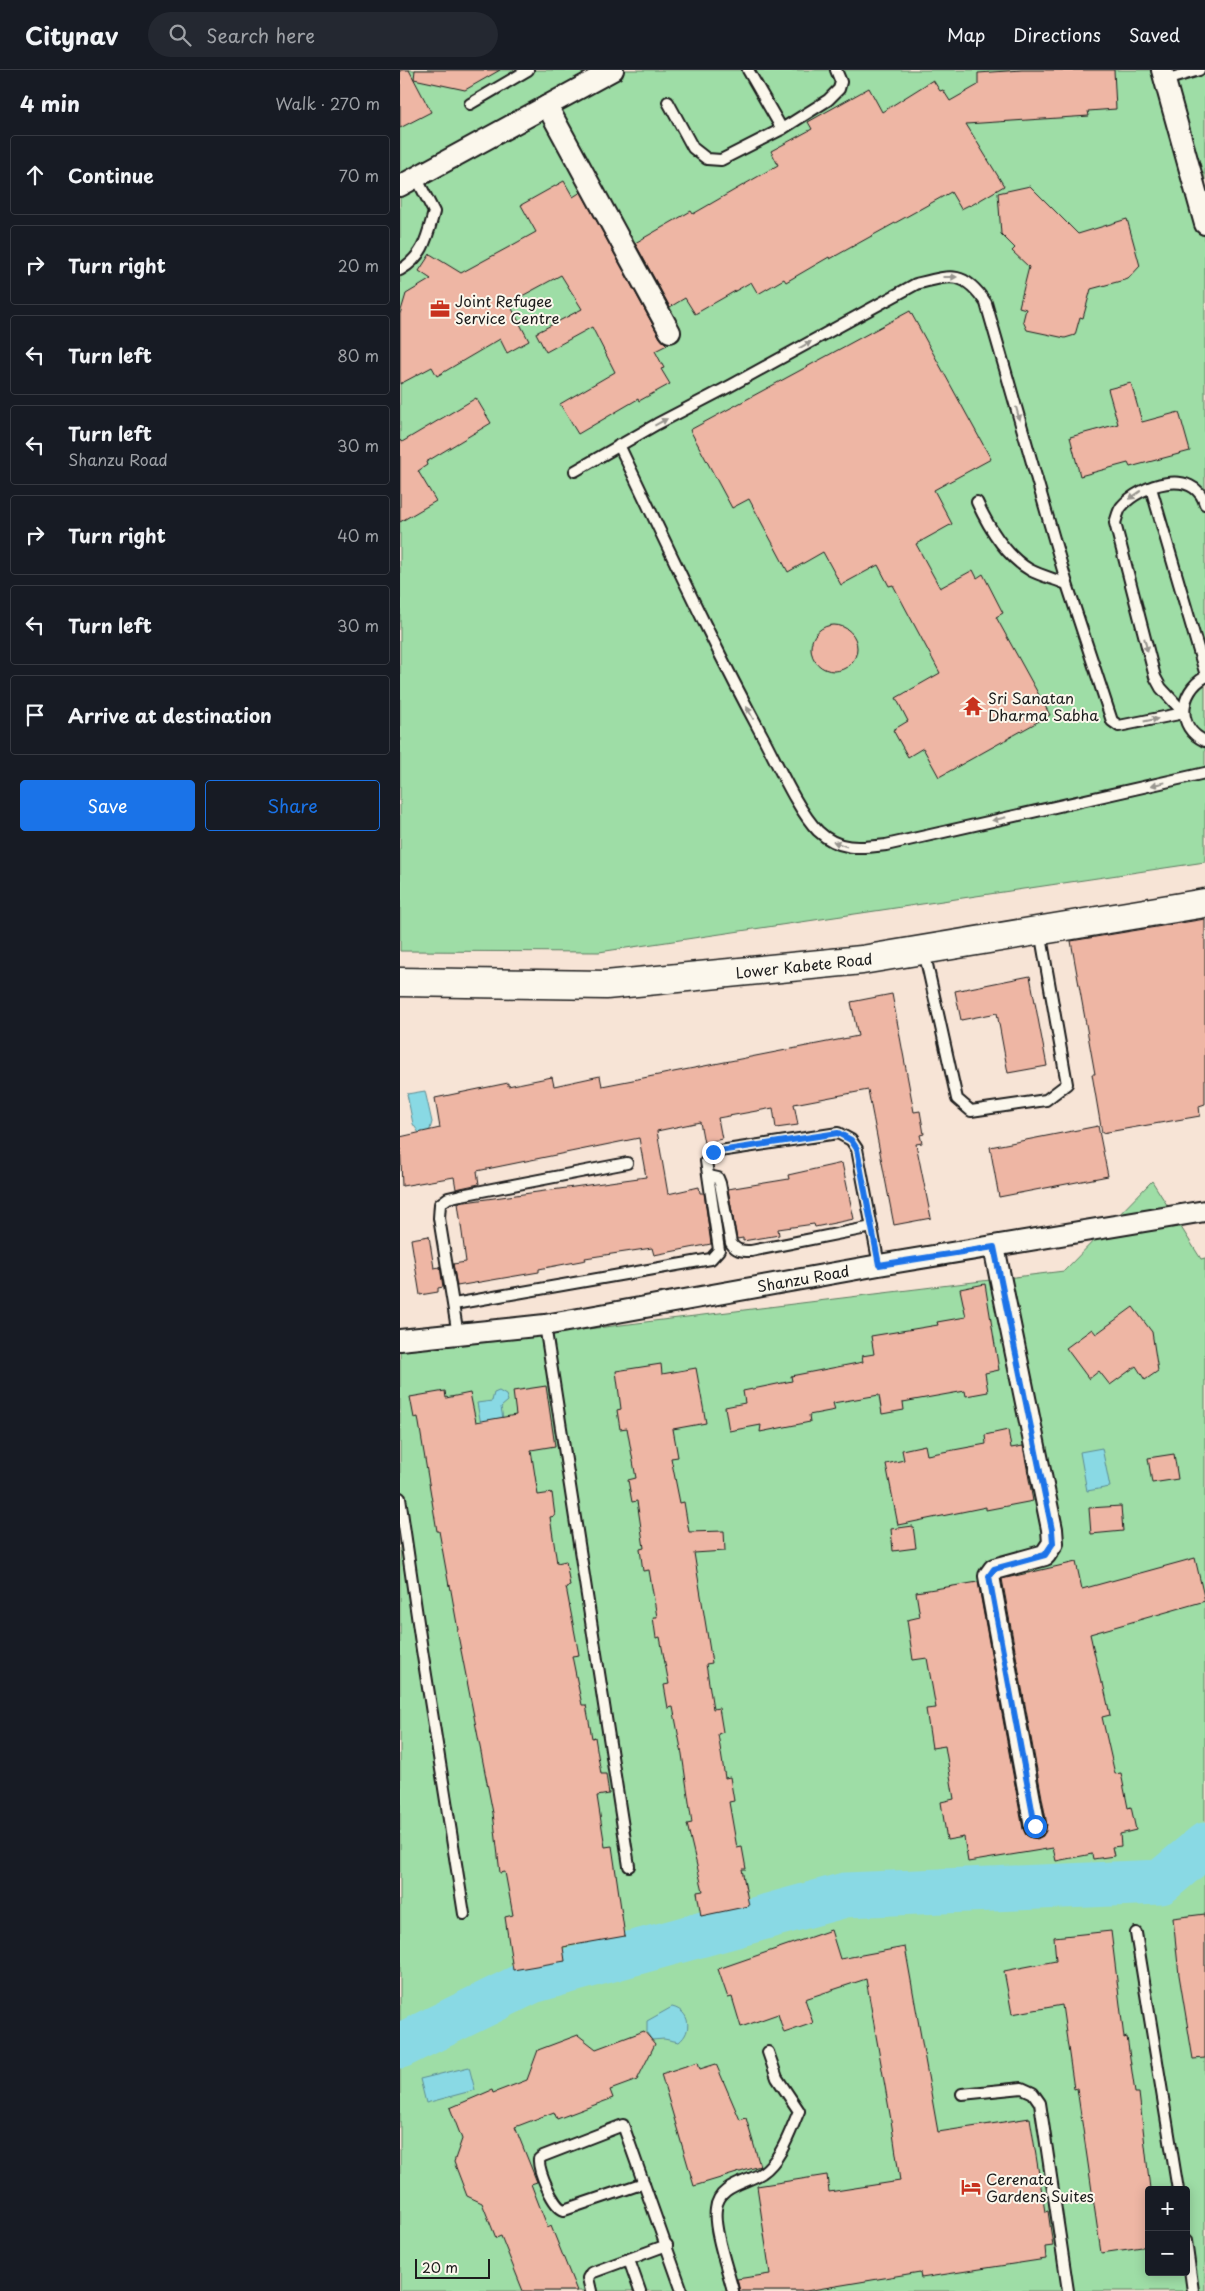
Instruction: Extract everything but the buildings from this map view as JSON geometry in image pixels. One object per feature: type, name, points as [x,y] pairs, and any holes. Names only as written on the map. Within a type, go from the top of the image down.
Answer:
[{"type":"main road","name":"Lower Kabete Road","points":[[400,982],[606,986],[862,960],[1205,903]]},
{"type":"street","points":[[408,181],[547,106],[587,80],[613,70]]},
{"type":"street","points":[[1164,75],[1205,224]]},
{"type":"street","points":[[547,106],[670,332]]},
{"type":"street","name":"Shanzu Road","points":[[400,1340],[545,1325],[879,1265],[1205,1212]]},
{"type":"street","points":[[994,1247],[1052,1530],[1053,1543],[1045,1555],[994,1569],[989,1576],[1035,1826]]},
{"type":"lane","points":[[470,104],[528,70]]},
{"type":"lane","points":[[748,70],[782,128]]},
{"type":"lane","points":[[668,102],[693,148],[707,159],[721,160],[782,128],[828,100],[838,89],[841,82],[836,70]]},
{"type":"lane","points":[[1164,75],[1199,70]]},
{"type":"lane","points":[[400,270],[424,247],[434,212],[408,181]]},
{"type":"lane","points":[[575,472],[618,445],[916,284],[943,277],[961,278],[977,290],[986,303],[1067,584],[1112,721],[1119,726],[1184,713]]},
{"type":"lane","points":[[618,445],[740,695],[796,798],[818,831],[833,842],[852,848],[886,845],[1205,773]]},
{"type":"lane","points":[[1184,713],[1161,688],[1155,677],[1115,524],[1120,507],[1137,492],[1177,482],[1187,482],[1196,489],[1205,504]]},
{"type":"lane","points":[[1152,488],[1205,672]]},
{"type":"lane","points":[[976,502],[993,533],[1005,548],[1029,570],[1067,584]]},
{"type":"lane","points":[[1205,677],[1196,682],[1184,702],[1187,724],[1193,734],[1205,741]]},
{"type":"lane","points":[[924,950],[957,1099],[970,1112],[1046,1100],[1068,1084],[1040,930]]},
{"type":"lane","points":[[454,1304],[712,1259],[719,1250],[706,1161],[713,1152],[838,1133],[851,1140],[857,1149],[879,1265]]},
{"type":"lane","points":[[458,1335],[439,1218],[440,1204],[448,1198],[461,1194],[627,1163]]},
{"type":"lane","points":[[709,1176],[718,1178],[731,1242],[735,1249],[739,1251],[751,1251],[872,1227]]},
{"type":"lane","points":[[545,1325],[630,1866]]},
{"type":"lane","points":[[400,1498],[464,1914]]},
{"type":"lane","points":[[1136,1933],[1177,2186]]},
{"type":"lane","points":[[733,2291],[715,2219],[716,2206],[722,2196],[733,2186],[761,2174],[770,2166],[776,2159],[799,2111],[777,2078],[768,2052]]},
{"type":"lane","points":[[962,2094],[1022,2088],[1033,2093],[1040,2104],[1068,2291]]},
{"type":"lane","points":[[644,2183],[564,2210],[556,2205],[539,2167],[539,2159],[623,2125],[667,2245],[682,2291]]},
{"type":"lane","points":[[591,2291],[588,2278],[591,2273],[667,2245]]},
{"type":"lane","points":[[629,2260],[640,2291]]},
{"type":"lane","points":[[1190,2270],[1193,2291]]},
{"type":"green space","points":[[400,70],[1205,70],[1205,862],[599,952],[400,951]]},
{"type":"green space","points":[[1152,1181],[1201,1259],[1205,1258],[1205,2291],[400,2291],[400,1347],[580,1330],[1064,1271]]},
{"type":"water","points":[[425,1091],[432,1122],[429,1133],[419,1133],[413,1124],[407,1094]]},
{"type":"water","points":[[499,1391],[506,1395],[508,1401],[501,1407],[507,1443],[485,1445],[477,1403],[492,1401],[494,1393]]},
{"type":"water","points":[[1102,1448],[1110,1487],[1087,1491],[1080,1452]]},
{"type":"water","points":[[672,2007],[683,2013],[688,2022],[683,2038],[679,2042],[664,2039],[652,2040],[647,2033],[647,2021]]},
{"type":"water","points":[[469,2067],[475,2090],[426,2103],[420,2079]]},
{"type":"waterway","points":[[400,2046],[532,1981],[845,1895],[1161,1882],[1205,1845]]},
{"type":"place","name":"Joint Refugee Service Centre","points":[[440,309]]},
{"type":"place","name":"Sri Sanatan Dharma Sabha","points":[[973,706]]},
{"type":"place","name":"Cerenata Gardens Suites","points":[[971,2187]]},
{"type":"route","points":[[713,1152],[838,1133],[851,1140],[857,1149],[879,1265],[994,1247],[1052,1530],[1053,1543],[1045,1555],[994,1569],[989,1576],[1035,1826]]}]
